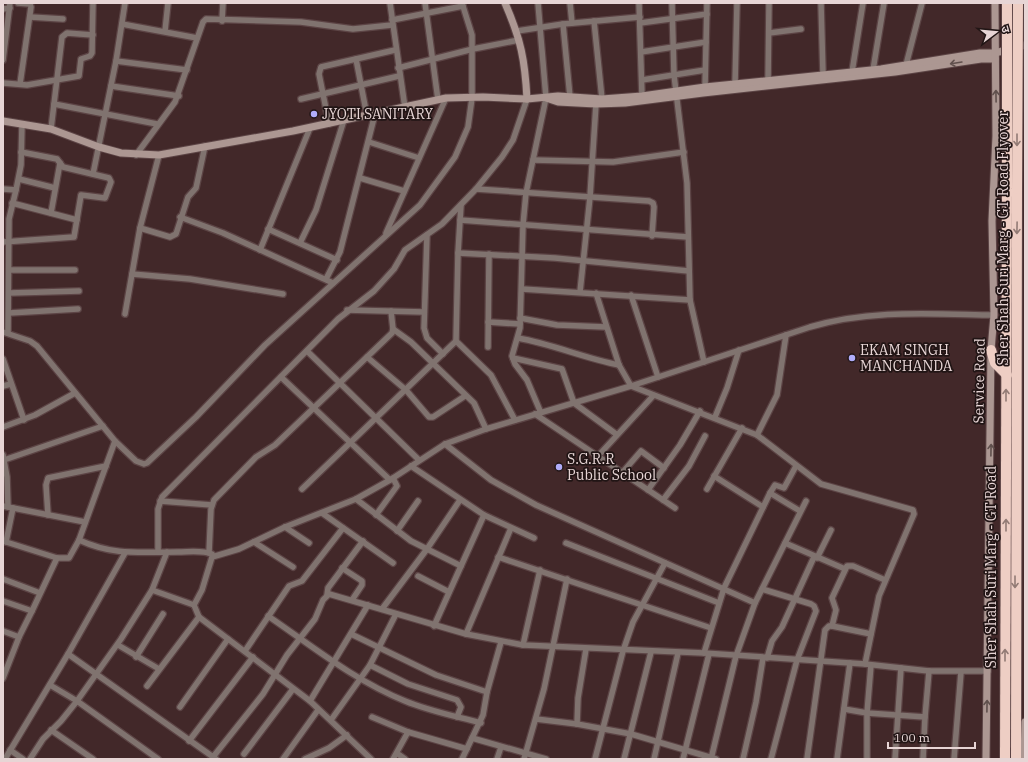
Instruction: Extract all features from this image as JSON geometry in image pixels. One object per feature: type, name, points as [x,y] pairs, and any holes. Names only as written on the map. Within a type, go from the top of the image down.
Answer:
[{"type":"highway","name":"Sher Shah Suri Marg - GT Road Flyover","points":[[1007,3],[1020,474]]},
{"type":"highway","name":"Sher Shah Suri Marg - GT Road Flyover","points":[[1007,376],[1018,3]]},
{"type":"highway","points":[[991,350],[995,363],[1007,376]]},
{"type":"highway","name":"Sher Shah Suri Marg - GT Road","points":[[1005,759],[1007,376]]},
{"type":"highway","name":"Sher Shah Suri Marg - GT Road","points":[[1016,759],[1020,474]]},
{"type":"street","points":[[18,3],[30,4],[30,17],[20,84]]},
{"type":"street","points":[[3,83],[31,85],[79,76],[81,59],[90,56],[92,53],[93,3]]},
{"type":"street","points":[[93,174],[116,61],[125,3]]},
{"type":"street","points":[[165,31],[168,3]]},
{"type":"street","points":[[222,20],[223,3]]},
{"type":"street","points":[[390,3],[399,76],[405,108]]},
{"type":"street","points":[[386,234],[419,158],[433,131],[442,99],[433,60],[425,3]]},
{"type":"street","points":[[158,552],[158,509],[160,501],[347,310],[374,291],[394,269],[406,250],[442,224],[461,205],[502,157],[513,140],[527,99],[525,65],[517,31],[505,3]]},
{"type":"street","points":[[538,3],[546,98],[526,193],[523,225],[520,321],[513,358],[527,380],[538,414],[675,508]]},
{"type":"street","points":[[570,3],[572,23]]},
{"type":"street","points":[[639,3],[642,96]]},
{"type":"street","points":[[672,3],[672,47],[674,75],[684,152],[687,195],[690,300],[704,362]]},
{"type":"street","points":[[705,87],[707,3]]},
{"type":"street","points":[[736,84],[737,3]]},
{"type":"street","points":[[768,81],[769,3]]},
{"type":"street","points":[[821,3],[824,74]]},
{"type":"street","points":[[852,72],[863,3]]},
{"type":"street","points":[[872,70],[884,3]]},
{"type":"street","points":[[906,65],[922,3]]},
{"type":"street","name":"Service Road","points":[[986,759],[991,350],[994,315],[992,221],[996,136],[995,3]]},
{"type":"street","points":[[22,124],[19,179],[9,215],[6,242],[9,270],[9,313],[5,333],[30,340],[38,346],[115,441],[136,461],[144,464],[147,463],[196,417],[265,345],[426,199],[455,157],[468,127],[472,98],[473,49],[471,27],[463,4],[392,22],[353,29],[301,22],[204,20],[178,96],[136,155]]},
{"type":"street","points":[[3,9],[10,6]]},
{"type":"street","points":[[3,60],[5,29],[10,6]]},
{"type":"street","points":[[517,31],[594,21],[672,19],[707,14]]},
{"type":"street","points":[[30,17],[62,19]]},
{"type":"street","points":[[594,21],[602,99]]},
{"type":"street","points":[[122,24],[197,38]]},
{"type":"street","points":[[563,24],[570,97]]},
{"type":"street","points":[[769,33],[801,29]]},
{"type":"street","points":[[51,129],[62,35],[68,33],[93,35]]},
{"type":"street","points":[[398,68],[473,49],[519,40]]},
{"type":"street","points":[[641,52],[706,42]]},
{"type":"street","points":[[3,121],[51,129],[99,147],[121,153],[136,155],[159,155],[310,128],[442,99],[483,97],[527,99],[570,97],[602,99],[703,92],[895,72],[981,59],[995,56],[1025,45]]},
{"type":"street","points":[[329,124],[319,74],[321,67],[396,50]]},
{"type":"street","points":[[546,98],[558,102],[596,104],[625,103],[705,87],[872,70],[980,53],[995,56]]},
{"type":"street","points":[[356,59],[367,116]]},
{"type":"street","points":[[116,61],[187,70]]},
{"type":"street","points":[[642,80],[705,70]]},
{"type":"street","points":[[301,99],[399,76]]},
{"type":"street","points":[[111,86],[178,96]]},
{"type":"street","points":[[54,104],[157,124]]},
{"type":"street","points":[[580,292],[593,163],[596,104]]},
{"type":"street","points":[[326,279],[337,260],[360,178],[375,114]]},
{"type":"street","points":[[300,243],[316,210],[344,120]]},
{"type":"street","points":[[260,250],[310,128]]},
{"type":"street","points":[[369,142],[419,158]]},
{"type":"street","points":[[140,228],[172,237],[177,232],[180,217],[188,197],[196,188],[205,146]]},
{"type":"street","points":[[6,242],[74,237],[81,195],[103,198],[106,196],[111,182],[110,179],[65,168],[57,159],[21,152]]},
{"type":"street","points":[[533,160],[593,163],[613,162],[684,152]]},
{"type":"street","points":[[125,314],[140,228],[159,155]]},
{"type":"street","points":[[51,212],[60,163]]},
{"type":"street","points":[[360,178],[404,191]]},
{"type":"street","points":[[19,179],[55,188]]},
{"type":"street","points":[[3,189],[16,190]]},
{"type":"street","points":[[476,189],[652,202],[654,207],[652,236]]},
{"type":"street","points":[[12,203],[77,220]]},
{"type":"street","points":[[302,489],[456,341],[458,253],[461,205]]},
{"type":"street","points":[[180,217],[260,250],[333,283]]},
{"type":"street","points":[[460,220],[652,236],[688,237]]},
{"type":"street","points":[[268,229],[337,260]]},
{"type":"street","points":[[427,235],[424,312],[425,333],[443,354]]},
{"type":"street","points":[[458,253],[523,256],[689,271]]},
{"type":"street","points":[[488,347],[489,254]]},
{"type":"street","points":[[9,270],[75,270]]},
{"type":"street","points":[[132,274],[190,279],[283,294]]},
{"type":"street","points":[[522,289],[690,300]]},
{"type":"street","points":[[9,293],[79,291]]},
{"type":"street","points":[[596,293],[619,365],[631,386],[653,396],[700,411],[757,435],[821,484],[913,510],[914,514],[885,580],[876,607],[871,634],[868,664],[867,759]]},
{"type":"street","points":[[631,295],[658,377]]},
{"type":"street","points":[[9,313],[78,309]]},
{"type":"street","points":[[347,310],[424,312]]},
{"type":"street","points":[[194,605],[202,590],[212,554],[212,506],[214,500],[256,457],[275,446],[392,334],[393,329],[391,311]]},
{"type":"street","points":[[79,540],[94,547],[125,553],[167,552],[212,554],[239,550],[285,527],[356,499],[391,479],[445,444],[515,420],[631,386],[786,335],[829,322],[871,315],[994,315]]},
{"type":"street","points":[[488,322],[520,321],[606,327]]},
{"type":"street","points":[[393,329],[411,342],[476,406],[486,430]]},
{"type":"street","points":[[757,435],[777,395],[786,335]]},
{"type":"street","points":[[518,338],[541,342],[572,354],[619,365]]},
{"type":"street","points":[[456,341],[491,375],[515,420]]},
{"type":"street","points":[[715,417],[725,394],[739,350]]},
{"type":"street","points":[[308,351],[419,460]]},
{"type":"street","points":[[368,357],[406,390],[431,418],[465,396]]},
{"type":"street","points":[[513,358],[562,369],[574,403],[616,434]]},
{"type":"street","points":[[3,359],[24,420]]},
{"type":"street","points":[[281,377],[397,486],[376,515]]},
{"type":"street","points":[[3,386],[11,384]]},
{"type":"street","points":[[3,427],[35,415],[75,393]]},
{"type":"street","points":[[598,456],[616,434],[653,396]]},
{"type":"street","points":[[648,490],[680,445],[700,411]]},
{"type":"street","points":[[102,426],[3,458],[7,477],[8,507],[5,542],[57,558],[69,558],[79,540],[115,441]]},
{"type":"street","points":[[707,489],[742,428]]},
{"type":"street","points":[[663,500],[689,466],[705,436]]},
{"type":"street","points":[[445,444],[491,480],[512,493],[755,603]]},
{"type":"street","points":[[622,473],[641,451],[664,468]]},
{"type":"street","points":[[48,515],[46,485],[48,478],[106,466]]},
{"type":"street","points":[[411,466],[484,515],[534,538]]},
{"type":"street","points":[[683,759],[707,654],[711,628],[724,588],[774,485],[784,488],[796,466]]},
{"type":"street","points":[[714,476],[763,507]]},
{"type":"street","points":[[770,493],[800,511]]},
{"type":"street","points":[[356,499],[397,531],[427,550],[461,566]]},
{"type":"street","points":[[382,609],[427,550],[460,500]]},
{"type":"street","points":[[160,501],[212,506]]},
{"type":"street","points":[[397,531],[418,501]]},
{"type":"street","points":[[536,719],[604,728],[631,734],[713,758],[736,656],[755,603],[806,501]]},
{"type":"street","points":[[8,507],[85,522]]},
{"type":"street","points":[[322,513],[393,563]]},
{"type":"street","points":[[434,626],[484,515]]},
{"type":"street","points":[[285,527],[310,542]]},
{"type":"street","points":[[245,651],[289,586],[302,581],[343,528]]},
{"type":"street","points":[[466,634],[511,528]]},
{"type":"street","points":[[743,759],[765,658],[772,640],[782,627],[793,599],[831,530]]},
{"type":"street","points":[[68,654],[214,758],[276,675],[287,655],[301,639],[315,619],[327,595],[328,588],[362,541]]},
{"type":"street","points":[[254,542],[293,567]]},
{"type":"street","points":[[785,543],[816,558],[845,569]]},
{"type":"street","points":[[566,544],[656,580],[719,603]]},
{"type":"street","points":[[30,759],[51,730],[61,721],[77,701],[118,644],[152,590],[167,552]]},
{"type":"street","points":[[5,759],[50,685],[125,553]]},
{"type":"street","points":[[498,557],[643,604],[711,628]]},
{"type":"street","points":[[3,678],[5,665],[57,558]]},
{"type":"street","points":[[595,759],[623,651],[633,622],[665,563]]},
{"type":"street","points":[[832,626],[836,610],[832,603],[832,598],[847,566],[853,566],[885,580]]},
{"type":"street","points":[[342,568],[362,581],[362,585],[352,600]]},
{"type":"street","points":[[523,645],[540,570]]},
{"type":"street","points":[[418,576],[449,592]]},
{"type":"street","points":[[3,579],[40,593]]},
{"type":"street","points":[[525,757],[536,719],[567,579]]},
{"type":"street","points":[[762,589],[813,605],[816,611],[797,660],[771,759]]},
{"type":"street","points":[[152,590],[194,605],[199,617],[310,701],[371,759]]},
{"type":"street","points":[[327,595],[333,594],[368,604],[434,626],[501,642],[523,645],[868,664],[929,671],[988,671]]},
{"type":"street","points":[[3,601],[32,611]]},
{"type":"street","points":[[310,701],[335,662],[368,604]]},
{"type":"street","points":[[136,657],[163,614]]},
{"type":"street","points":[[331,720],[370,665],[396,614]]},
{"type":"street","points":[[268,616],[361,679],[405,701],[480,723]]},
{"type":"street","points":[[147,686],[199,617]]},
{"type":"street","points":[[807,759],[824,633],[826,628],[832,626],[871,634]]},
{"type":"street","points":[[3,631],[19,637]]},
{"type":"street","points":[[351,634],[436,675],[487,692]]},
{"type":"street","points":[[180,707],[228,639]]},
{"type":"street","points":[[462,759],[480,723],[485,709],[487,692],[501,642]]},
{"type":"street","points":[[118,644],[136,657],[144,659],[159,669]]},
{"type":"street","points":[[577,724],[578,698],[586,649]]},
{"type":"street","points":[[624,759],[651,652]]},
{"type":"street","points":[[654,759],[678,653]]},
{"type":"street","points":[[189,741],[253,657]]},
{"type":"street","points":[[837,759],[850,663]]},
{"type":"street","points":[[370,665],[408,684],[457,700],[461,706],[457,717]]},
{"type":"street","points":[[895,759],[901,668]]},
{"type":"street","points":[[923,759],[929,671]]},
{"type":"street","points":[[954,759],[960,672]]},
{"type":"street","points":[[50,685],[77,701],[158,759]]},
{"type":"street","points":[[244,754],[293,689]]},
{"type":"street","points":[[844,709],[867,713],[925,717]]},
{"type":"street","points":[[284,759],[318,710]]},
{"type":"street","points":[[372,716],[408,732],[467,749]]},
{"type":"street","points":[[1024,759],[1025,722]]},
{"type":"street","points":[[51,730],[93,759]]},
{"type":"street","points":[[393,759],[398,754],[408,732]]},
{"type":"street","points":[[306,759],[329,748],[347,735]]},
{"type":"street","points":[[472,738],[501,747],[525,757],[546,759]]},
{"type":"street","points":[[497,759],[501,747]]},
{"type":"street","points":[[10,750],[23,759]]},
{"type":"street","points":[[398,754],[405,759]]},
{"type":"place","name":"JYOTI SANITARY","points":[[314,114]]},
{"type":"place","name":"EKAM SINGH MANCHANDA","points":[[852,358]]},
{"type":"place","name":"S.G.R.R Public School","points":[[559,467]]}]
